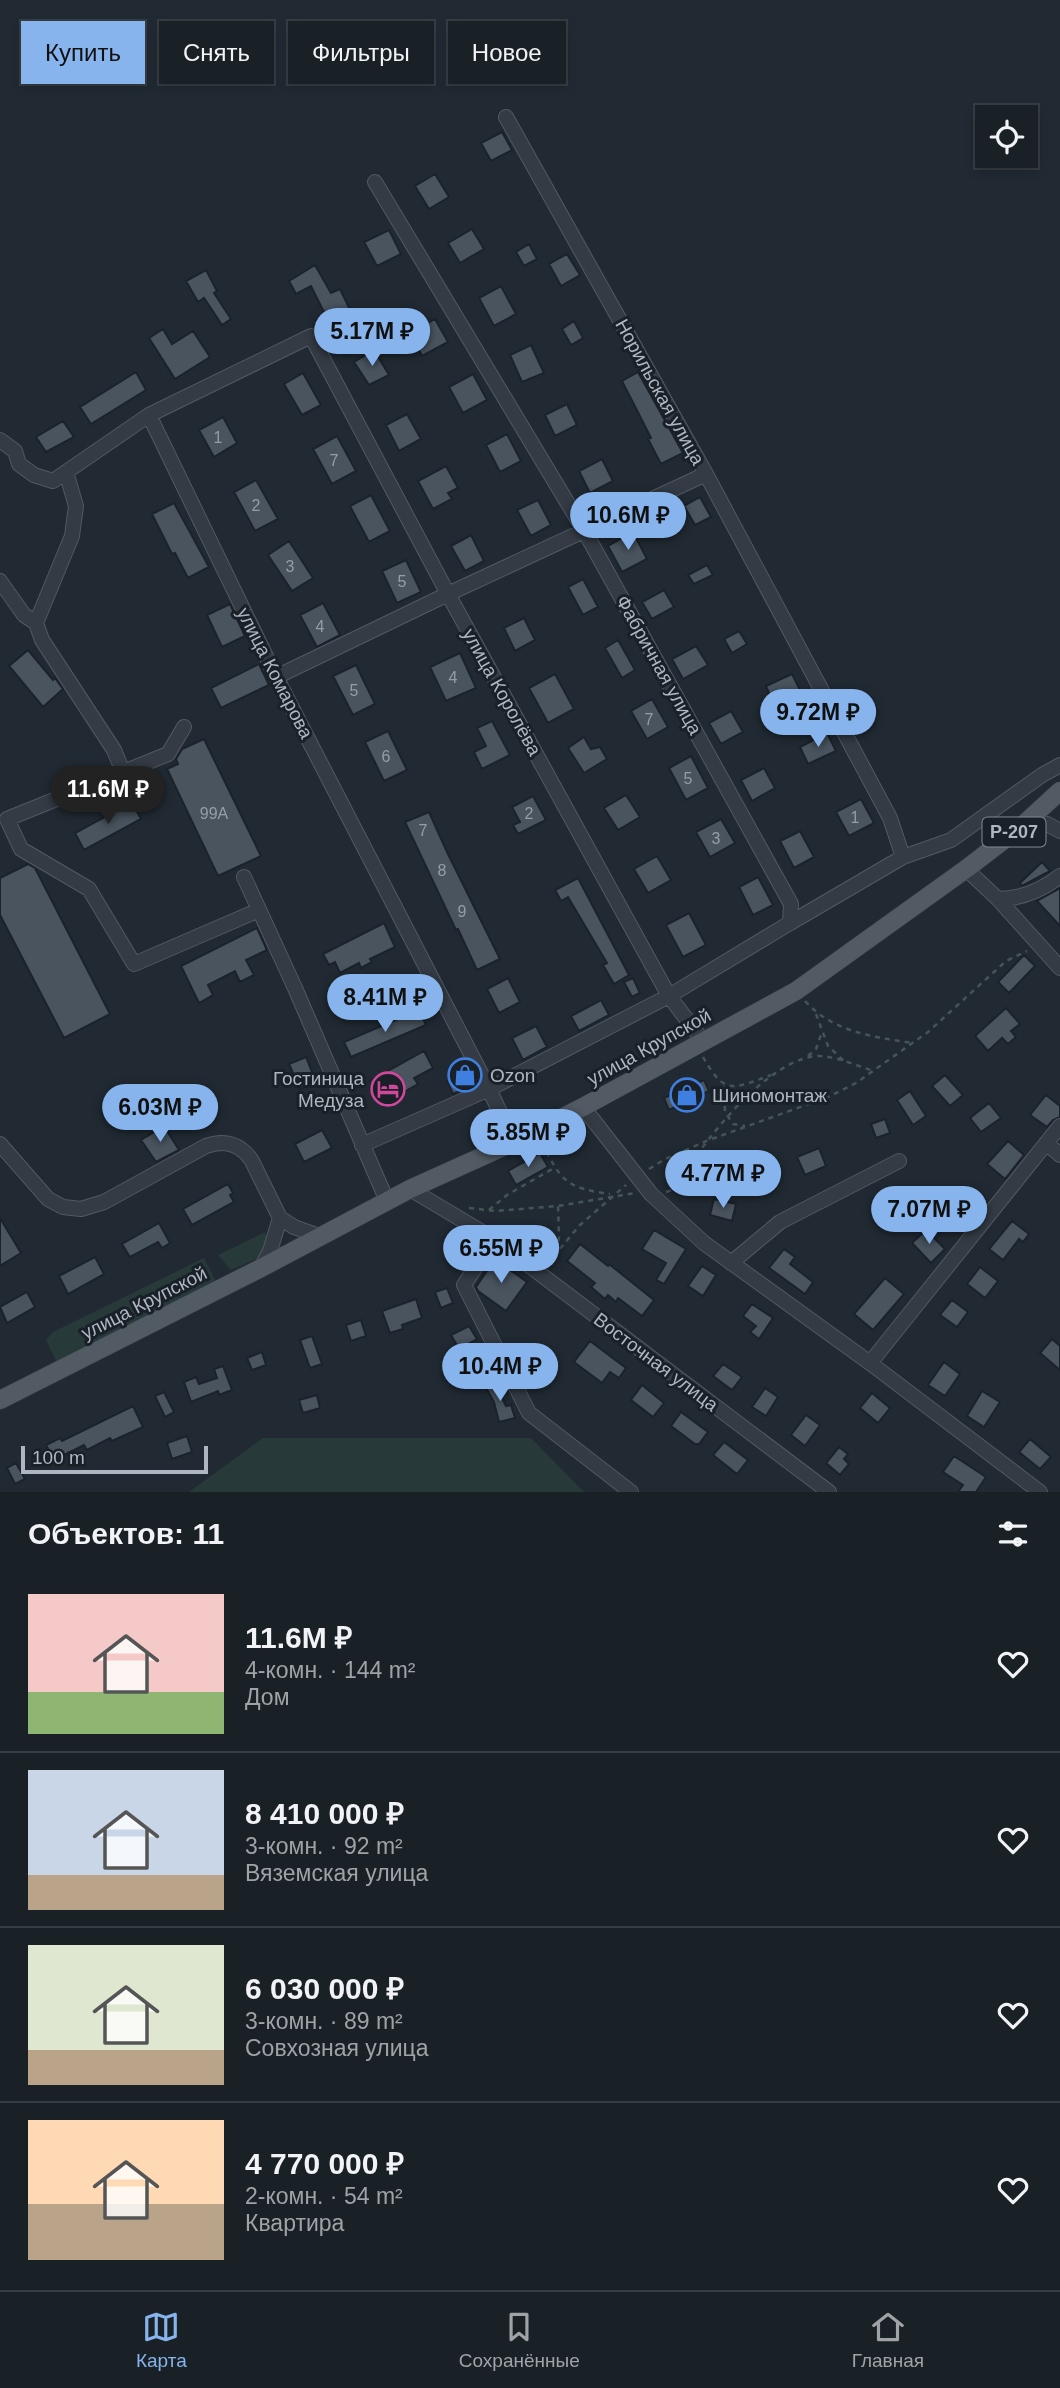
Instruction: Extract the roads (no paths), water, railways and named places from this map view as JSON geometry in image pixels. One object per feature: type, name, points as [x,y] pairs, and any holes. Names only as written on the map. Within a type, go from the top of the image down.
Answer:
[{"type":"main road","name":"улица Крупской","points":[[0,1399],[261,1268],[410,1189],[583,1107],[796,991],[966,869],[1022,826],[1054,797]]},
{"type":"street","name":"Норильская улица","points":[[506,117],[706,474],[890,818],[904,857]]},
{"type":"street","name":"Фабричная улица","points":[[375,182],[585,532],[791,904],[790,923]]},
{"type":"street","name":"улица Королёва","points":[[149,415],[311,337],[448,594],[669,996],[699,1043]]},
{"type":"street","points":[[0,440],[15,451],[19,464],[34,475],[53,481],[149,415]]},
{"type":"street","name":"улица Комарова","points":[[149,415],[276,677],[514,1142]]},
{"type":"street","points":[[36,623],[72,536],[76,506],[66,472]]},
{"type":"street","points":[[276,677],[706,474]]},
{"type":"street","points":[[0,581],[24,615],[36,623],[42,640],[114,750],[123,772]]},
{"type":"street","points":[[184,727],[169,754],[7,819],[21,849],[89,889],[134,964],[259,910]]},
{"type":"street","points":[[362,1145],[489,1089],[669,996],[904,857],[951,840],[1060,765]]},
{"type":"street","points":[[1054,797],[1060,825]]},
{"type":"street","points":[[1022,826],[1047,824],[1060,831]]},
{"type":"street","points":[[966,869],[998,899],[1060,968]]},
{"type":"street","points":[[998,899],[1009,899],[1040,890],[1060,876]]},
{"type":"street","points":[[244,877],[387,1201]]},
{"type":"street","points":[[583,1107],[651,1194],[704,1243],[870,1363],[1040,1492]]},
{"type":"street","points":[[870,1363],[1060,1126]]},
{"type":"street","points":[[0,1144],[47,1199],[63,1207],[81,1209],[104,1202],[206,1146],[219,1141],[233,1144],[252,1161],[280,1219],[321,1237]]},
{"type":"street","points":[[1046,1143],[1060,1155]]},
{"type":"street","points":[[731,1263],[780,1222],[899,1161]]},
{"type":"street","name":"Восточная улица","points":[[410,1189],[494,1240],[829,1492]]},
{"type":"street","points":[[261,1268],[270,1251],[280,1219]]},
{"type":"street","points":[[494,1240],[464,1284],[529,1413],[631,1492]]},
{"type":"place","name":"Ozon","points":[[465,1075]]},
{"type":"place","name":"Гостиница Медуза","points":[[388,1089]]},
{"type":"place","name":"Шиномонтаж","points":[[687,1095]]}]
